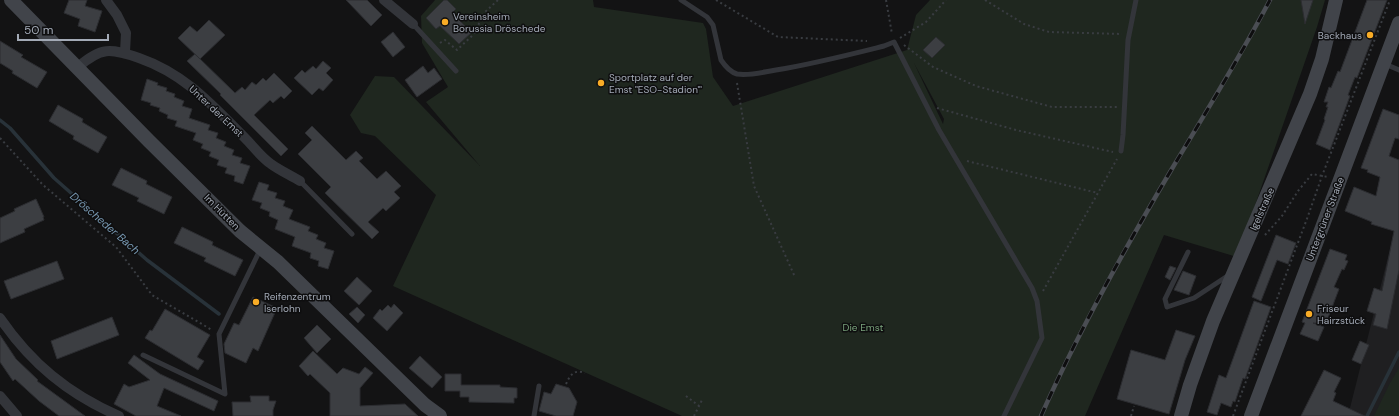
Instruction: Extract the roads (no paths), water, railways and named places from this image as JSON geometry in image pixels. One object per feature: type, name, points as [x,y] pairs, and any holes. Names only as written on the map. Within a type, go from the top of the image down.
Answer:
[{"type":"main road","name":"Im Hütten","points":[[11,0],[149,141],[240,231],[261,247],[425,405],[440,416]]},
{"type":"main road","name":"Igelstraße","points":[[1181,416],[1201,353],[1234,271],[1310,94],[1322,59],[1336,0]]},
{"type":"main road","name":"Untergrüner Straße","points":[[1251,416],[1399,23]]},
{"type":"street","points":[[106,0],[126,33],[125,52]]},
{"type":"street","points":[[384,0],[413,24]]},
{"type":"street","name":"Unter der Emst","points":[[78,67],[91,56],[104,51],[125,52],[151,62],[183,80],[200,93],[270,164],[300,181]]},
{"type":"street","points":[[0,318],[14,339],[55,379],[79,395],[119,416]]},
{"type":"street","points":[[0,396],[16,416]]},
{"type":"lane","points":[[681,0],[707,17],[713,25],[721,60],[724,65],[736,73],[750,74],[814,63],[884,46],[894,42],[954,158],[1032,288],[1037,302],[1042,338],[1004,416]]},
{"type":"lane","points":[[1121,150],[1129,34],[1136,0]]},
{"type":"lane","points":[[413,24],[456,71]]},
{"type":"lane","points":[[1384,64],[1399,70]]},
{"type":"lane","points":[[300,181],[352,234]]},
{"type":"lane","points":[[143,355],[225,394],[219,334],[261,247]]},
{"type":"lane","points":[[1188,252],[1165,299],[1167,307],[1194,298],[1234,271]]},
{"type":"lane","points":[[534,416],[539,386]]},
{"type":"waterway","name":"Dröscheder Bach","points":[[0,120],[10,128],[54,178],[147,260],[219,314]]},
{"type":"waterway","points":[[1367,416],[1399,352]]},
{"type":"railway","points":[[1041,416],[1071,352],[1120,259],[1235,63],[1270,0]]},
{"type":"place","name":"Vereinsheim Borussia Dröschede","points":[[445,22]]},
{"type":"place","name":"Backhaus","points":[[1370,35]]},
{"type":"place","name":"Sportplatz auf der Emst \"ESO-Stadion'\"","points":[[601,83]]},
{"type":"place","name":"Reifenzentrum Iserlohn","points":[[256,302]]},
{"type":"place","name":"Friseur Hairzstück","points":[[1309,314]]},
{"type":"park label","name":"Die Emst","points":[[863,327]]}]
